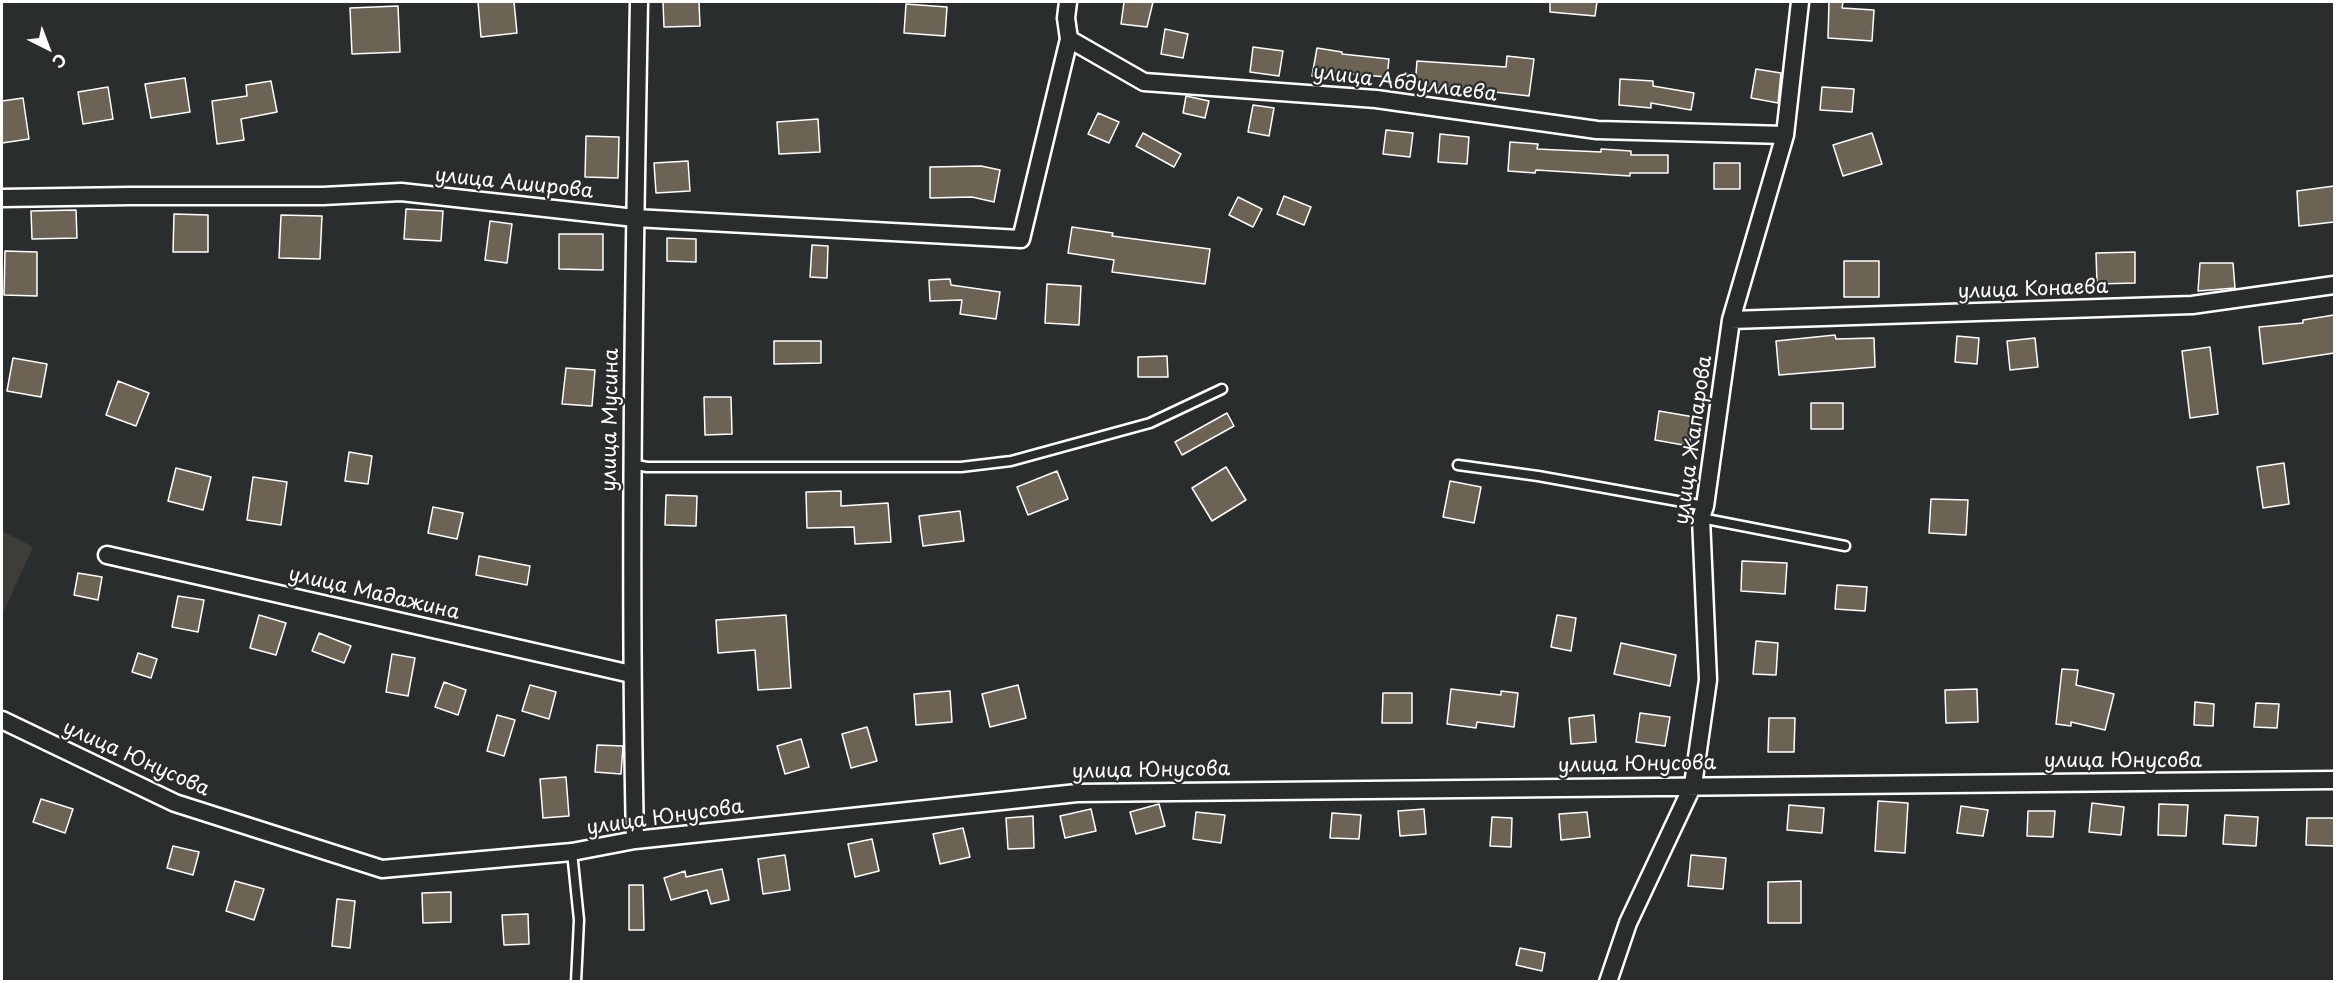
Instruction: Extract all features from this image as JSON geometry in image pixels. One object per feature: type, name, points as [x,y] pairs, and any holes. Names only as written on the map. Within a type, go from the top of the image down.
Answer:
[{"type":"street","name":"улица Мусина","points":[[635,840],[631,464],[639,2]]},
{"type":"street","points":[[1068,2],[1066,18],[1069,39]]},
{"type":"street","name":"улица Жапарова","points":[[1608,981],[1628,924],[1694,785],[1708,680],[1703,512],[1731,320],[1785,135],[1800,2]]},
{"type":"street","name":"улица Аширова","points":[[2,198],[323,196],[401,192],[635,218],[1021,239],[1069,39]]},
{"type":"street","name":"улица Абдуллаева","points":[[1069,39],[1144,82],[1376,99],[1598,130],[1785,135]]},
{"type":"street","name":"улица Конаева","points":[[1731,320],[2192,305],[2334,285]]},
{"type":"street","name":"улица Мадажина","points":[[107,555],[632,674]]},
{"type":"street","name":"улица Юнусова","points":[[2,720],[175,803],[382,868],[572,852],[635,840],[1077,793],[2334,780]]},
{"type":"lane","points":[[631,464],[659,467],[961,467],[981,465],[1011,461],[1150,423],[1222,390]]},
{"type":"lane","points":[[1458,465],[1538,476],[1845,546]]},
{"type":"lane","points":[[572,852],[579,920],[576,981]]},
{"type":"shaded area","points":[[2,531],[33,547],[2,615]]},
{"type":"building","points":[[478,2],[514,2],[517,33],[481,37]]},
{"type":"building","points":[[663,2],[699,2],[700,26],[664,27]]},
{"type":"building","points":[[1124,2],[1153,2],[1147,27],[1121,24]]},
{"type":"building","points":[[1550,2],[1597,2],[1595,16],[1550,12]]},
{"type":"building","points":[[1829,2],[1843,2],[1842,8],[1874,10],[1872,41],[1828,38]]},
{"type":"building","points":[[906,4],[947,7],[945,36],[904,33]]},
{"type":"building","points":[[398,6],[400,52],[352,54],[350,8]]},
{"type":"building","points":[[1165,29],[1188,34],[1183,58],[1161,54]]},
{"type":"building","points":[[1253,47],[1283,51],[1279,76],[1250,72]]},
{"type":"building","points":[[1317,48],[1342,52],[1342,54],[1389,59],[1387,77],[1339,73],[1338,80],[1312,76]]},
{"type":"building","points":[[1507,56],[1534,59],[1529,96],[1442,86],[1442,88],[1415,86],[1417,61],[1506,67]]},
{"type":"building","points":[[1756,69],[1781,73],[1778,103],[1751,98]]},
{"type":"building","points":[[185,78],[190,112],[151,118],[145,84]]},
{"type":"building","points":[[1620,79],[1653,81],[1653,86],[1694,93],[1691,110],[1651,103],[1651,108],[1619,105]]},
{"type":"building","points":[[271,81],[277,112],[241,119],[244,140],[217,144],[212,101],[247,96],[246,85]]},
{"type":"building","points":[[108,87],[113,119],[83,124],[78,92]]},
{"type":"building","points":[[1822,87],[1854,89],[1852,112],[1820,110]]},
{"type":"building","points":[[1186,96],[1209,101],[1205,118],[1183,113]]},
{"type":"building","points":[[23,98],[29,139],[2,143],[2,101]]},
{"type":"building","points":[[1253,105],[1274,108],[1269,136],[1248,132]]},
{"type":"building","points":[[1098,113],[1119,122],[1109,143],[1088,134]]},
{"type":"building","points":[[818,119],[820,152],[779,154],[777,122]]},
{"type":"building","points":[[1386,130],[1413,133],[1410,157],[1383,154]]},
{"type":"building","points":[[1143,133],[1181,154],[1174,167],[1136,146]]},
{"type":"building","points":[[1872,133],[1882,164],[1843,176],[1833,145]]},
{"type":"building","points":[[1440,134],[1469,137],[1467,164],[1438,162]]},
{"type":"building","points":[[586,136],[619,137],[618,178],[585,177]]},
{"type":"building","points":[[1510,142],[1538,144],[1537,149],[1601,152],[1601,149],[1631,151],[1631,155],[1668,155],[1668,173],[1630,173],[1630,176],[1536,170],[1535,173],[1508,171]]},
{"type":"building","points":[[688,161],[690,191],[656,193],[654,163]]},
{"type":"building","points":[[1714,163],[1740,163],[1740,189],[1714,189]]},
{"type":"building","points":[[981,166],[1000,170],[994,202],[972,197],[930,198],[930,167]]},
{"type":"building","points":[[2334,186],[2334,222],[2299,226],[2297,191]]},
{"type":"building","points":[[1284,196],[1311,207],[1304,225],[1277,214]]},
{"type":"building","points":[[1238,197],[1262,209],[1253,227],[1229,215]]},
{"type":"building","points":[[406,209],[443,211],[441,241],[404,239]]},
{"type":"building","points":[[76,210],[77,238],[32,239],[31,211]]},
{"type":"building","points":[[174,214],[208,215],[208,252],[173,252]]},
{"type":"building","points":[[281,215],[322,216],[320,259],[279,258]]},
{"type":"building","points":[[490,221],[512,224],[507,263],[485,260]]},
{"type":"building","points":[[1072,227],[1113,233],[1112,236],[1210,249],[1205,284],[1112,272],[1114,260],[1068,253]]},
{"type":"building","points":[[559,234],[603,234],[603,270],[559,269]]},
{"type":"building","points":[[667,238],[696,239],[696,262],[667,261]]},
{"type":"building","points":[[812,245],[828,246],[827,278],[810,277]]},
{"type":"building","points":[[5,251],[37,252],[37,296],[4,295]]},
{"type":"building","points":[[2135,252],[2135,283],[2097,284],[2096,253]]},
{"type":"building","points":[[1844,261],[1879,261],[1879,297],[1844,297]]},
{"type":"building","points":[[2200,263],[2233,263],[2235,288],[2198,291]]},
{"type":"building","points":[[950,279],[951,285],[1000,292],[996,319],[960,314],[962,300],[930,301],[929,280]]},
{"type":"building","points":[[1047,284],[1081,286],[1079,325],[1045,323]]},
{"type":"building","points":[[2334,315],[2334,353],[2263,364],[2259,327],[2303,323],[2303,320]]},
{"type":"building","points":[[1835,335],[1836,339],[1874,338],[1875,367],[1779,375],[1776,341]]},
{"type":"building","points":[[1957,336],[1979,338],[1977,364],[1955,362]]},
{"type":"building","points":[[2035,338],[2038,367],[2010,370],[2007,341]]},
{"type":"building","points":[[774,341],[821,341],[821,363],[774,364]]},
{"type":"building","points":[[2210,347],[2218,414],[2190,418],[2182,351]]},
{"type":"building","points":[[1167,356],[1168,377],[1138,377],[1138,357]]},
{"type":"building","points":[[13,358],[47,364],[41,397],[7,391]]},
{"type":"building","points":[[566,368],[595,370],[592,406],[562,404]]},
{"type":"building","points":[[118,381],[149,393],[136,426],[106,415]]},
{"type":"building","points":[[704,397],[731,397],[732,434],[705,435]]},
{"type":"building","points":[[1811,403],[1843,403],[1843,429],[1811,429]]},
{"type":"building","points":[[1659,411],[1694,417],[1689,446],[1655,440]]},
{"type":"building","points":[[1227,413],[1234,426],[1182,455],[1175,442]]},
{"type":"building","points":[[349,452],[372,456],[368,484],[345,481]]},
{"type":"building","points":[[2284,463],[2289,504],[2263,508],[2257,467]]},
{"type":"building","points":[[1226,467],[1246,500],[1212,521],[1192,488]]},
{"type":"building","points":[[176,468],[211,477],[203,510],[168,501]]},
{"type":"building","points":[[1057,471],[1068,499],[1028,515],[1017,487]]},
{"type":"building","points":[[253,477],[287,482],[281,525],[247,520]]},
{"type":"building","points":[[1450,481],[1481,487],[1474,523],[1443,517]]},
{"type":"building","points":[[841,491],[841,506],[888,503],[891,542],[855,544],[854,527],[807,528],[806,492]]},
{"type":"building","points":[[666,495],[697,496],[696,526],[665,525]]},
{"type":"building","points":[[1931,499],[1968,500],[1966,535],[1929,533]]},
{"type":"building","points":[[433,507],[463,513],[457,539],[428,533]]},
{"type":"building","points":[[960,511],[964,541],[923,546],[919,516]]},
{"type":"building","points":[[479,556],[530,566],[527,585],[476,575]]},
{"type":"building","points":[[1742,561],[1787,563],[1785,594],[1741,591]]},
{"type":"building","points":[[78,573],[102,577],[98,600],[74,595]]},
{"type":"building","points":[[1837,585],[1867,587],[1865,611],[1835,609]]},
{"type":"building","points":[[178,596],[204,600],[198,632],[172,627]]},
{"type":"building","points":[[259,615],[286,623],[276,655],[250,648]]},
{"type":"building","points":[[786,615],[791,688],[758,690],[755,650],[718,653],[716,620]]},
{"type":"building","points":[[1557,615],[1576,618],[1571,651],[1551,647]]},
{"type":"building","points":[[319,633],[351,646],[344,663],[312,651]]},
{"type":"building","points":[[1756,641],[1778,643],[1776,675],[1753,674]]},
{"type":"building","points":[[1621,643],[1676,655],[1670,686],[1614,674]]},
{"type":"building","points":[[138,653],[157,659],[151,678],[132,672]]},
{"type":"building","points":[[392,654],[415,658],[408,696],[386,692]]},
{"type":"building","points":[[2062,669],[2078,670],[2076,685],[2114,694],[2105,730],[2071,722],[2071,726],[2056,724]]},
{"type":"building","points":[[444,682],[466,690],[458,715],[435,707]]},
{"type":"building","points":[[530,685],[556,692],[549,719],[522,711]]},
{"type":"building","points":[[1018,685],[1026,718],[990,727],[982,694]]},
{"type":"building","points":[[1451,689],[1501,695],[1501,691],[1518,693],[1514,727],[1477,722],[1476,728],[1447,724]]},
{"type":"building","points":[[1977,689],[1978,722],[1946,723],[1945,690]]},
{"type":"building","points":[[950,691],[952,722],[916,725],[914,694]]},
{"type":"building","points":[[1383,693],[1412,693],[1412,723],[1382,723]]},
{"type":"building","points":[[2195,702],[2214,704],[2213,726],[2194,725]]},
{"type":"building","points":[[2256,703],[2279,704],[2277,728],[2254,727]]},
{"type":"building","points":[[1640,713],[1670,717],[1665,746],[1636,742]]},
{"type":"building","points":[[497,715],[515,720],[504,756],[487,751]]},
{"type":"building","points":[[1594,715],[1596,742],[1571,744],[1569,718]]},
{"type":"building","points":[[1769,718],[1795,718],[1794,752],[1768,752]]},
{"type":"building","points":[[867,727],[877,761],[851,768],[842,734]]},
{"type":"building","points":[[801,739],[809,767],[785,774],[777,746]]},
{"type":"building","points":[[597,745],[623,746],[621,774],[595,772]]},
{"type":"building","points":[[566,777],[569,816],[543,818],[540,779]]},
{"type":"building","points":[[41,799],[73,809],[65,833],[33,822]]},
{"type":"building","points":[[1878,801],[1908,803],[1905,853],[1875,851]]},
{"type":"building","points":[[2092,803],[2124,807],[2121,835],[2089,832]]},
{"type":"building","points":[[1159,804],[1165,826],[1136,834],[1130,812]]},
{"type":"building","points":[[2159,804],[2188,805],[2186,836],[2158,835]]},
{"type":"building","points":[[1789,805],[1824,808],[1822,833],[1787,830]]},
{"type":"building","points":[[1961,806],[1988,810],[1983,836],[1957,833]]},
{"type":"building","points":[[1091,809],[1096,831],[1065,838],[1060,816]]},
{"type":"building","points":[[1424,809],[1426,834],[1400,836],[1398,811]]},
{"type":"building","points":[[2028,811],[2055,811],[2053,837],[2027,836]]},
{"type":"building","points":[[1196,812],[1225,815],[1221,843],[1193,839]]},
{"type":"building","points":[[1587,812],[1590,837],[1561,840],[1559,814]]},
{"type":"building","points":[[1332,813],[1361,815],[1359,839],[1330,838]]},
{"type":"building","points":[[2225,815],[2258,817],[2256,846],[2223,844]]},
{"type":"building","points":[[1033,816],[1034,848],[1008,849],[1006,818]]},
{"type":"building","points":[[1492,817],[1512,818],[1511,847],[1490,846]]},
{"type":"building","points":[[2307,818],[2334,818],[2334,846],[2306,845]]},
{"type":"building","points":[[963,828],[970,857],[940,864],[933,834]]},
{"type":"building","points":[[872,839],[879,871],[855,877],[848,844]]},
{"type":"building","points":[[173,846],[199,852],[193,875],[167,868]]},
{"type":"building","points":[[785,855],[790,890],[763,894],[758,859]]},
{"type":"building","points":[[1691,855],[1726,858],[1723,889],[1688,886]]},
{"type":"building","points":[[722,869],[729,900],[711,904],[707,890],[671,900],[664,878],[685,871],[686,877]]},
{"type":"building","points":[[235,881],[264,889],[254,920],[226,911]]},
{"type":"building","points":[[1801,881],[1801,923],[1768,923],[1768,882]]},
{"type":"building","points":[[629,885],[643,885],[644,930],[629,930]]},
{"type":"building","points":[[451,892],[451,922],[423,923],[422,893]]},
{"type":"building","points":[[337,899],[355,901],[350,948],[332,946]]},
{"type":"building","points":[[528,914],[529,944],[504,945],[502,915]]},
{"type":"building","points":[[1520,948],[1545,953],[1542,971],[1516,965]]}]
